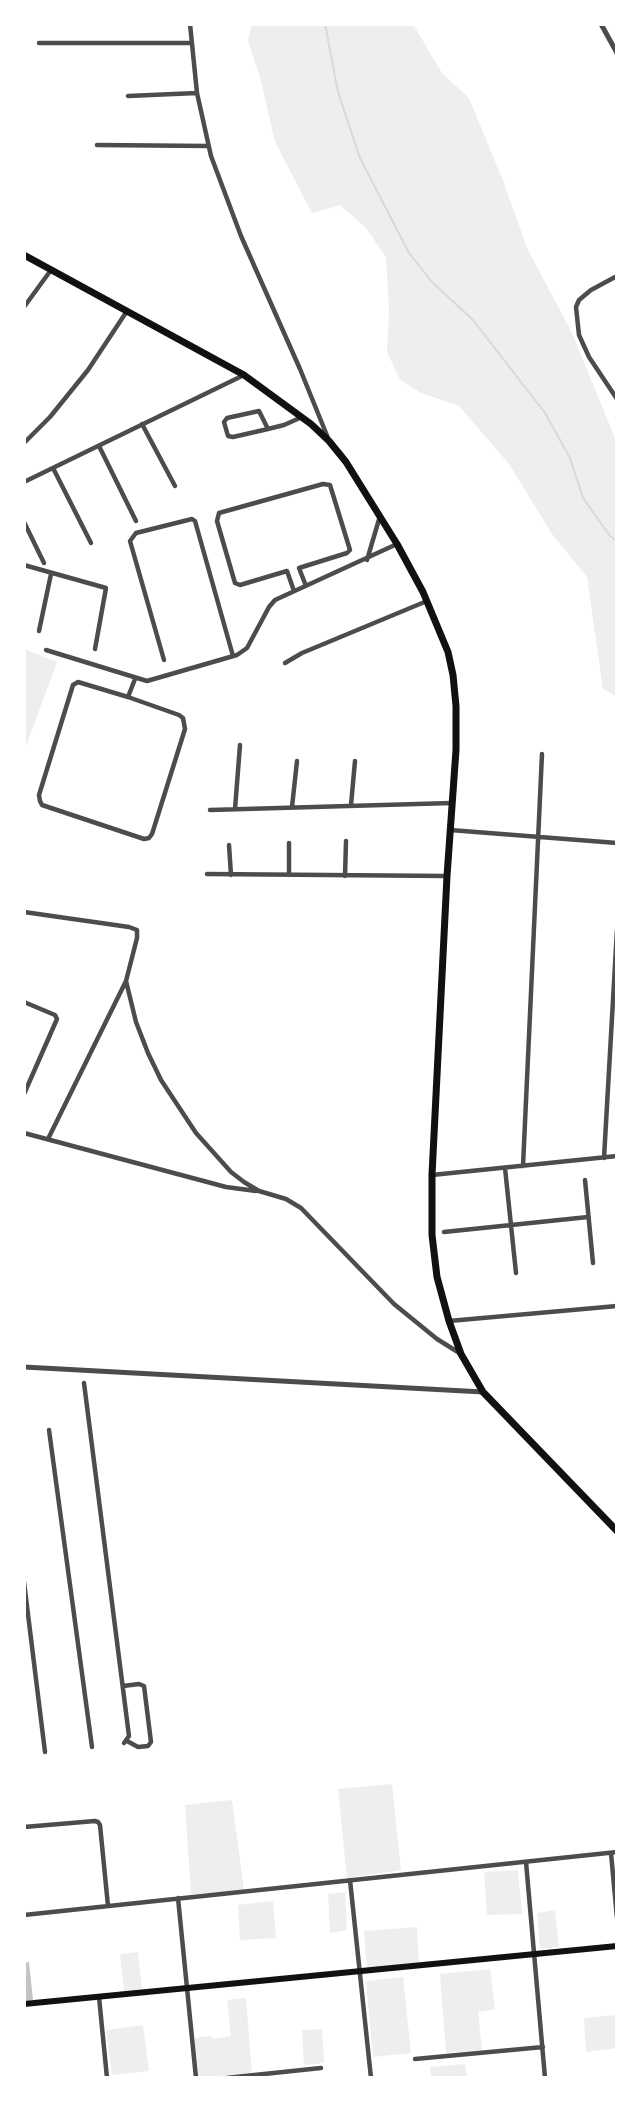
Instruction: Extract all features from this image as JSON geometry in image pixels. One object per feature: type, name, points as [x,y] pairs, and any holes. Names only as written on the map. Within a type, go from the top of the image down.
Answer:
[{"type":"main road","points":[[24,255],[244,375],[302,417],[329,441],[346,462],[398,544],[427,602],[448,652],[454,682],[456,750],[447,876],[432,1175],[433,1254],[437,1277],[461,1354],[483,1392],[617,1531]]},
{"type":"main road","points":[[24,2004],[617,1946]]},
{"type":"street","points":[[185,24],[190,27],[197,93],[208,146],[241,236],[329,441]]},
{"type":"street","points":[[601,24],[617,53]]},
{"type":"street","points":[[39,43],[191,43]]},
{"type":"street","points":[[128,96],[197,93]]},
{"type":"street","points":[[97,145],[208,146]]},
{"type":"street","points":[[24,307],[51,270]]},
{"type":"street","points":[[617,276],[591,290],[579,300],[576,307],[579,335],[596,368],[617,399]]},
{"type":"street","points":[[24,443],[50,417],[88,370],[127,311]]},
{"type":"street","points":[[24,482],[244,375]]},
{"type":"street","points":[[268,429],[259,411],[227,418],[224,422],[230,437],[268,429],[302,417]]},
{"type":"street","points":[[142,424],[175,486]]},
{"type":"street","points":[[99,446],[136,521]]},
{"type":"street","points":[[53,468],[90,543]]},
{"type":"street","points":[[323,484],[330,485],[350,550],[347,553],[299,568],[240,585],[235,583],[216,521],[219,513],[323,484]]},
{"type":"street","points":[[366,560],[380,516]]},
{"type":"street","points":[[164,660],[130,544],[136,533],[192,519],[195,521],[233,656]]},
{"type":"street","points":[[24,522],[44,563]]},
{"type":"street","points":[[46,650],[147,681],[233,656],[247,648],[272,603],[398,544]]},
{"type":"street","points":[[24,565],[106,588],[95,649]]},
{"type":"street","points":[[299,568],[306,586]]},
{"type":"street","points":[[287,572],[294,591]]},
{"type":"street","points":[[39,631],[51,574]]},
{"type":"street","points":[[285,663],[302,653],[427,602]]},
{"type":"street","points":[[129,697],[135,679]]},
{"type":"street","points":[[82,682],[129,697],[179,715],[185,724],[152,834],[144,839],[42,805],[39,795],[73,685],[82,682]]},
{"type":"street","points":[[235,809],[240,745]]},
{"type":"street","points":[[523,1166],[542,754]]},
{"type":"street","points":[[292,807],[297,761]]},
{"type":"street","points":[[351,805],[355,761]]},
{"type":"street","points":[[210,810],[452,803]]},
{"type":"street","points":[[450,830],[617,843]]},
{"type":"street","points":[[345,876],[346,841]]},
{"type":"street","points":[[289,875],[290,843]]},
{"type":"street","points":[[229,845],[231,875]]},
{"type":"street","points":[[207,874],[447,876]]},
{"type":"street","points":[[24,912],[137,930],[126,981],[48,1139]]},
{"type":"street","points":[[604,1158],[617,930]]},
{"type":"street","points":[[126,981],[136,1022],[148,1053],[170,1097],[196,1133],[231,1172],[259,1191]]},
{"type":"street","points":[[24,1002],[57,1018],[24,1094]]},
{"type":"street","points":[[24,1133],[226,1186],[259,1191],[286,1199],[301,1208],[394,1305],[437,1339],[461,1354]]},
{"type":"street","points":[[432,1175],[617,1156]]},
{"type":"street","points":[[505,1168],[516,1273]]},
{"type":"street","points":[[585,1180],[593,1263]]},
{"type":"street","points":[[444,1232],[588,1217]]},
{"type":"street","points":[[449,1321],[617,1306]]},
{"type":"street","points":[[24,1367],[245,1376],[483,1392]]},
{"type":"street","points":[[84,1383],[129,1736],[126,1742],[138,1747],[148,1746],[151,1742],[144,1686],[140,1684],[123,1686]]},
{"type":"street","points":[[49,1430],[92,1747]]},
{"type":"street","points":[[24,1582],[45,1752]]},
{"type":"street","points":[[24,1827],[98,1822],[108,1906]]},
{"type":"street","points":[[24,1915],[614,1852],[617,1917]]},
{"type":"street","points":[[526,1862],[545,2078]]},
{"type":"street","points":[[351,1880],[371,2078]]},
{"type":"street","points":[[178,1898],[196,2078]]},
{"type":"street","points":[[99,1996],[107,2078]]},
{"type":"street","points":[[416,2059],[543,2047]]},
{"type":"street","points":[[226,2078],[321,2067]]},
{"type":"shaded area","points":[[252,24],[413,24],[442,73],[469,98],[504,183],[527,248],[572,333],[617,443],[617,697],[603,689],[587,577],[552,534],[509,464],[459,406],[421,393],[400,380],[387,352],[389,309],[386,257],[366,228],[340,205],[312,213],[275,142],[261,81],[248,41]]},
{"type":"shaded area","points":[[24,649],[57,662],[24,752]]},
{"type":"shaded area","points":[[392,1784],[401,1870],[347,1878],[338,1789]]},
{"type":"shaded area","points":[[232,1800],[244,1891],[191,1894],[185,1805]]},
{"type":"shaded area","points":[[518,1870],[522,1914],[487,1915],[484,1872]]},
{"type":"shaded area","points":[[345,1892],[347,1930],[330,1933],[328,1894]]},
{"type":"shaded area","points":[[273,1901],[276,1938],[240,1940],[238,1905]]},
{"type":"shaded area","points":[[555,1910],[559,1947],[540,1949],[537,1913]]},
{"type":"shaded area","points":[[417,1927],[419,1962],[367,1970],[364,1931]]},
{"type":"shaded area","points":[[138,1952],[142,1989],[124,1991],[120,1954]]},
{"type":"shaded area","points":[[490,1969],[495,2009],[478,2012],[482,2050],[446,2053],[440,1974]]},
{"type":"shaded area","points":[[403,1977],[411,2053],[373,2057],[366,1981]]},
{"type":"shaded area","points":[[246,1998],[252,2073],[196,2078],[195,2038],[212,2036],[213,2039],[231,2036],[227,2000]]},
{"type":"shaded area","points":[[617,2015],[617,2048],[586,2052],[584,2018]]},
{"type":"shaded area","points":[[143,2025],[149,2071],[112,2075],[106,2030]]},
{"type":"shaded area","points":[[322,2029],[324,2063],[304,2065],[302,2030]]},
{"type":"shaded area","points":[[465,2064],[467,2078],[431,2078],[430,2067]]},
{"type":"building","points":[[29,1962],[33,2000],[24,2001],[24,1963]]},
{"type":"waterway","points":[[325,24],[338,92],[360,158],[409,253],[432,282],[473,320],[545,413],[570,458],[583,498],[610,536],[617,541]]}]
